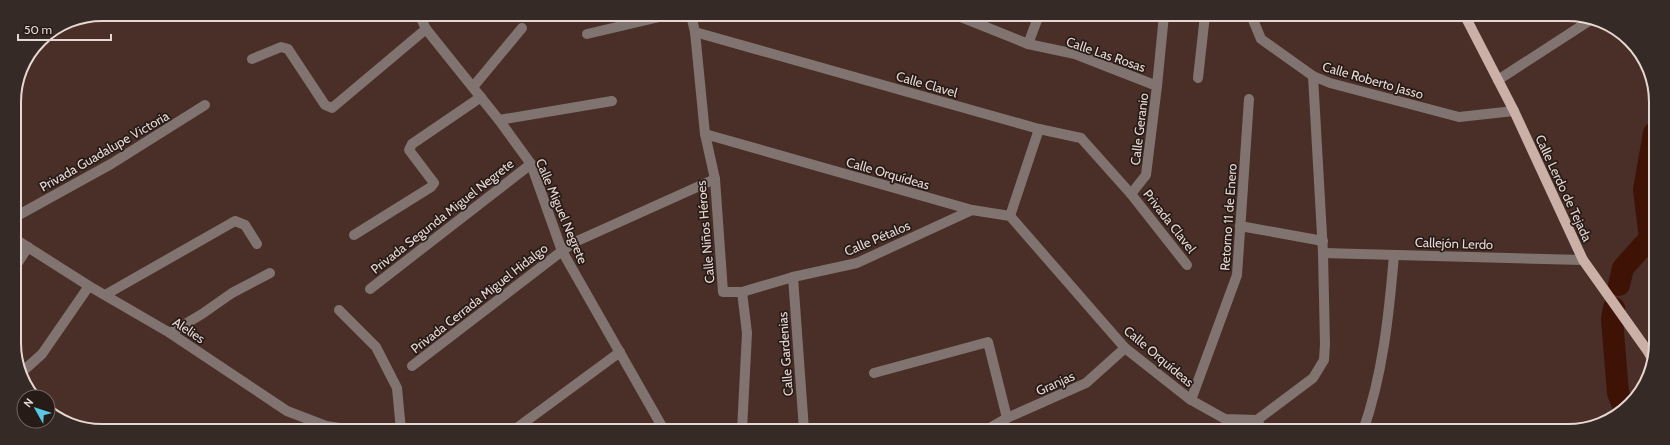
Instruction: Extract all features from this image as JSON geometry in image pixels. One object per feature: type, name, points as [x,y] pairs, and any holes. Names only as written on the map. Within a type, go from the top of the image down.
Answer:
[{"type":"main road","name":"Calle Lerdo de Tejada","points":[[1468,21],[1514,111],[1583,260],[1648,352]]},
{"type":"street","name":"Calle Miguel Negrete","points":[[422,21],[426,30],[499,120],[530,164],[562,251],[661,424]]},
{"type":"street","points":[[587,34],[642,21]]},
{"type":"street","name":"Calle Niños Héroes","points":[[692,21],[695,32],[705,134],[715,179],[723,292],[742,292]]},
{"type":"street","name":"Calle Las Rosas","points":[[971,21],[1028,44],[1075,54],[1157,86]]},
{"type":"street","points":[[1028,44],[1037,21]]},
{"type":"street","name":"Calle Geranio","points":[[1131,194],[1146,175],[1163,21]]},
{"type":"street","points":[[1198,78],[1204,21]]},
{"type":"street","name":"Calle Roberto Jasso","points":[[1254,21],[1261,39],[1313,76],[1330,83],[1459,117],[1514,111]]},
{"type":"street","points":[[1498,80],[1585,23]]},
{"type":"street","points":[[472,87],[522,28]]},
{"type":"street","points":[[252,59],[281,47],[288,49],[325,105],[332,108],[426,30]]},
{"type":"street","name":"Calle Clavel","points":[[695,32],[1039,129],[1081,138],[1131,194]]},
{"type":"street","points":[[1259,424],[1257,420],[1313,378],[1324,360],[1323,253],[1313,76]]},
{"type":"street","points":[[354,235],[432,187],[434,183],[409,150],[412,144],[481,97]]},
{"type":"street","name":"Retorno 11 de Enero","points":[[1191,400],[1237,275],[1249,99]]},
{"type":"street","points":[[499,120],[612,101]]},
{"type":"street","name":"Privada Guadalupe Victoria","points":[[21,214],[111,164],[205,105]]},
{"type":"street","points":[[1010,216],[1039,129]]},
{"type":"street","name":"Calle Orquídeas","points":[[705,134],[972,210],[1010,216],[1125,348],[1191,400],[1225,418],[1257,420]]},
{"type":"street","name":"Privada Segunda Miguel Negrete","points":[[370,289],[530,164]]},
{"type":"street","name":"Privada Cerrada Miguel Hidalgo","points":[[412,366],[575,242],[715,179]]},
{"type":"street","name":"Privada Clavel","points":[[1131,194],[1187,265]]},
{"type":"street","name":"Calle Pétalos","points":[[742,292],[793,277],[857,263],[972,210]]},
{"type":"street","points":[[105,295],[235,221],[245,225],[257,244]]},
{"type":"street","points":[[1240,226],[1322,241]]},
{"type":"street","name":"Alelies","points":[[21,243],[89,286],[170,333],[286,411],[321,424]]},
{"type":"street","points":[[21,257],[28,247]]},
{"type":"street","name":"Callejón Lerdo","points":[[1323,253],[1583,260]]},
{"type":"street","points":[[1365,424],[1372,404],[1388,318],[1394,255]]},
{"type":"street","points":[[170,333],[202,314],[232,293],[270,273]]},
{"type":"street","name":"Calle Gardenias","points":[[793,277],[804,424]]},
{"type":"street","points":[[25,369],[42,354],[89,286]]},
{"type":"street","points":[[742,292],[747,333],[742,424]]},
{"type":"street","points":[[339,310],[376,347],[397,388],[400,424]]},
{"type":"street","points":[[874,373],[988,342],[1007,418]]},
{"type":"street","name":"Granjas","points":[[996,424],[1086,383],[1125,348]]},
{"type":"street","points":[[522,424],[620,352]]},
{"type":"waterway","points":[[1649,162],[1644,190],[1649,230]]},
{"type":"waterway","points":[[1619,285],[1623,268],[1649,239]]},
{"type":"waterway","points":[[1614,308],[1612,319],[1618,393],[1622,404]]}]
